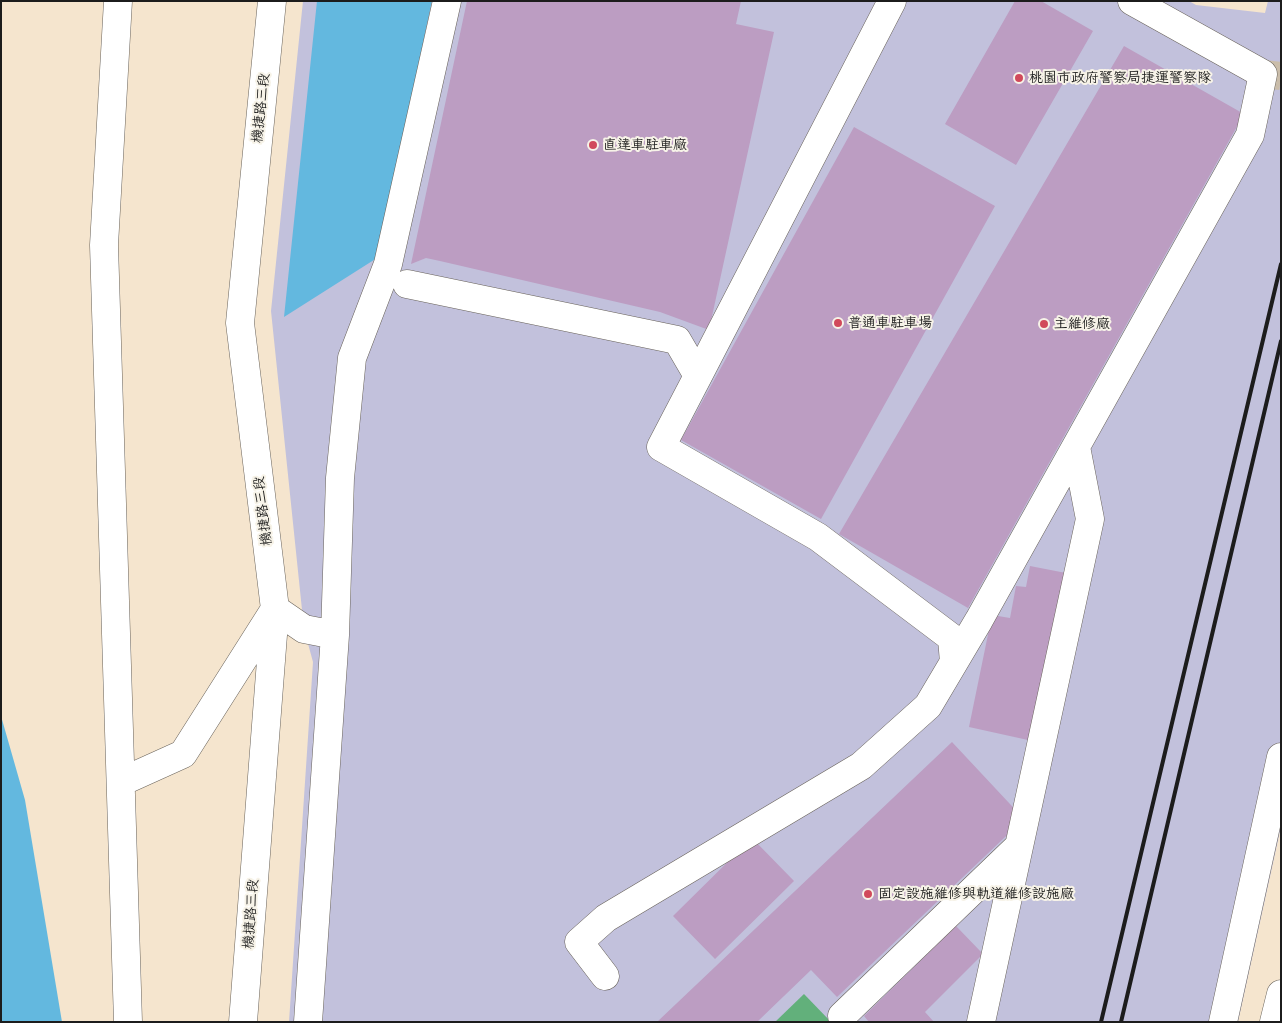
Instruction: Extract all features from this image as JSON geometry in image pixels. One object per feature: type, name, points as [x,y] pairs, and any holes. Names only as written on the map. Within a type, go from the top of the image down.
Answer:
[{"type":"street","points":[[118,1],[104,245],[128,1022]]},
{"type":"street","name":"機捷路三段","points":[[243,1022],[275,608],[240,323],[272,1]]},
{"type":"street","points":[[308,1022],[335,635],[340,478],[352,358],[388,264],[447,1]]},
{"type":"street","points":[[892,1],[661,447],[818,537],[952,638],[954,662]]},
{"type":"street","points":[[605,976],[579,942],[606,918],[861,766],[928,706],[1076,447],[1250,135],[1263,74],[1132,1]]},
{"type":"street","points":[[407,284],[677,340],[720,336]]},
{"type":"street","points":[[677,340],[698,376]]},
{"type":"street","points":[[981,1022],[1090,519],[1076,447]]},
{"type":"street","points":[[121,782],[183,754],[275,608],[304,629],[335,635]]},
{"type":"street","points":[[1223,1022],[1281,757]]},
{"type":"street","points":[[842,1016],[1019,846]]},
{"type":"street","points":[[1274,1022],[1281,994]]},
{"type":"shaded area","points":[[303,1],[1189,1],[1196,5],[1265,13],[1268,1],[1281,1],[1281,827],[1238,1022],[289,1022],[313,662],[304,629],[271,311]]},
{"type":"green space","points":[[804,994],[831,1022],[775,1022]]},
{"type":"water","points":[[317,1],[432,1],[377,258],[284,317]]},
{"type":"water","points":[[1,716],[25,800],[62,1022],[1,1022]]},
{"type":"building","name":"直達車駐車廠","points":[[467,1],[741,1],[736,24],[774,32],[709,330],[660,312],[440,261],[426,258],[411,264]]},
{"type":"building","name":"桃園市政府警察局捷運警察隊","points":[[1015,1],[1041,1],[1093,31],[1016,165],[945,124]]},
{"type":"building","name":"主維修廠","points":[[1124,46],[1244,114],[968,608],[839,534]]},
{"type":"building","name":"普通車駐車場","points":[[854,127],[995,206],[821,519],[681,440]]},
{"type":"building","points":[[1030,566],[1071,574],[1037,742],[969,727],[992,615],[1010,618],[1016,586],[1026,587]]},
{"type":"building","name":"固定設施維修與軌道維修設施廠","points":[[952,742],[1024,819],[837,997],[811,970],[757,1022],[657,1022]]},
{"type":"building","points":[[752,838],[794,881],[715,959],[673,916]]},
{"type":"building","points":[[956,926],[983,954],[925,1012],[934,1022],[869,1022],[864,1016]]},
{"type":"tunnel","points":[[1263,74],[1281,76]]},
{"type":"railway","points":[[1101,1022],[1281,264]]},
{"type":"railway","points":[[1121,1022],[1281,341]]},
{"type":"place","name":"桃園市政府警察局捷運警察隊","points":[[1019,78]]},
{"type":"place","name":"直達車駐車廠","points":[[593,145]]},
{"type":"place","name":"普通車駐車場","points":[[838,323]]},
{"type":"place","name":"主維修廠","points":[[1044,324]]},
{"type":"place","name":"固定設施維修與軌道維修設施廠","points":[[868,894]]}]
